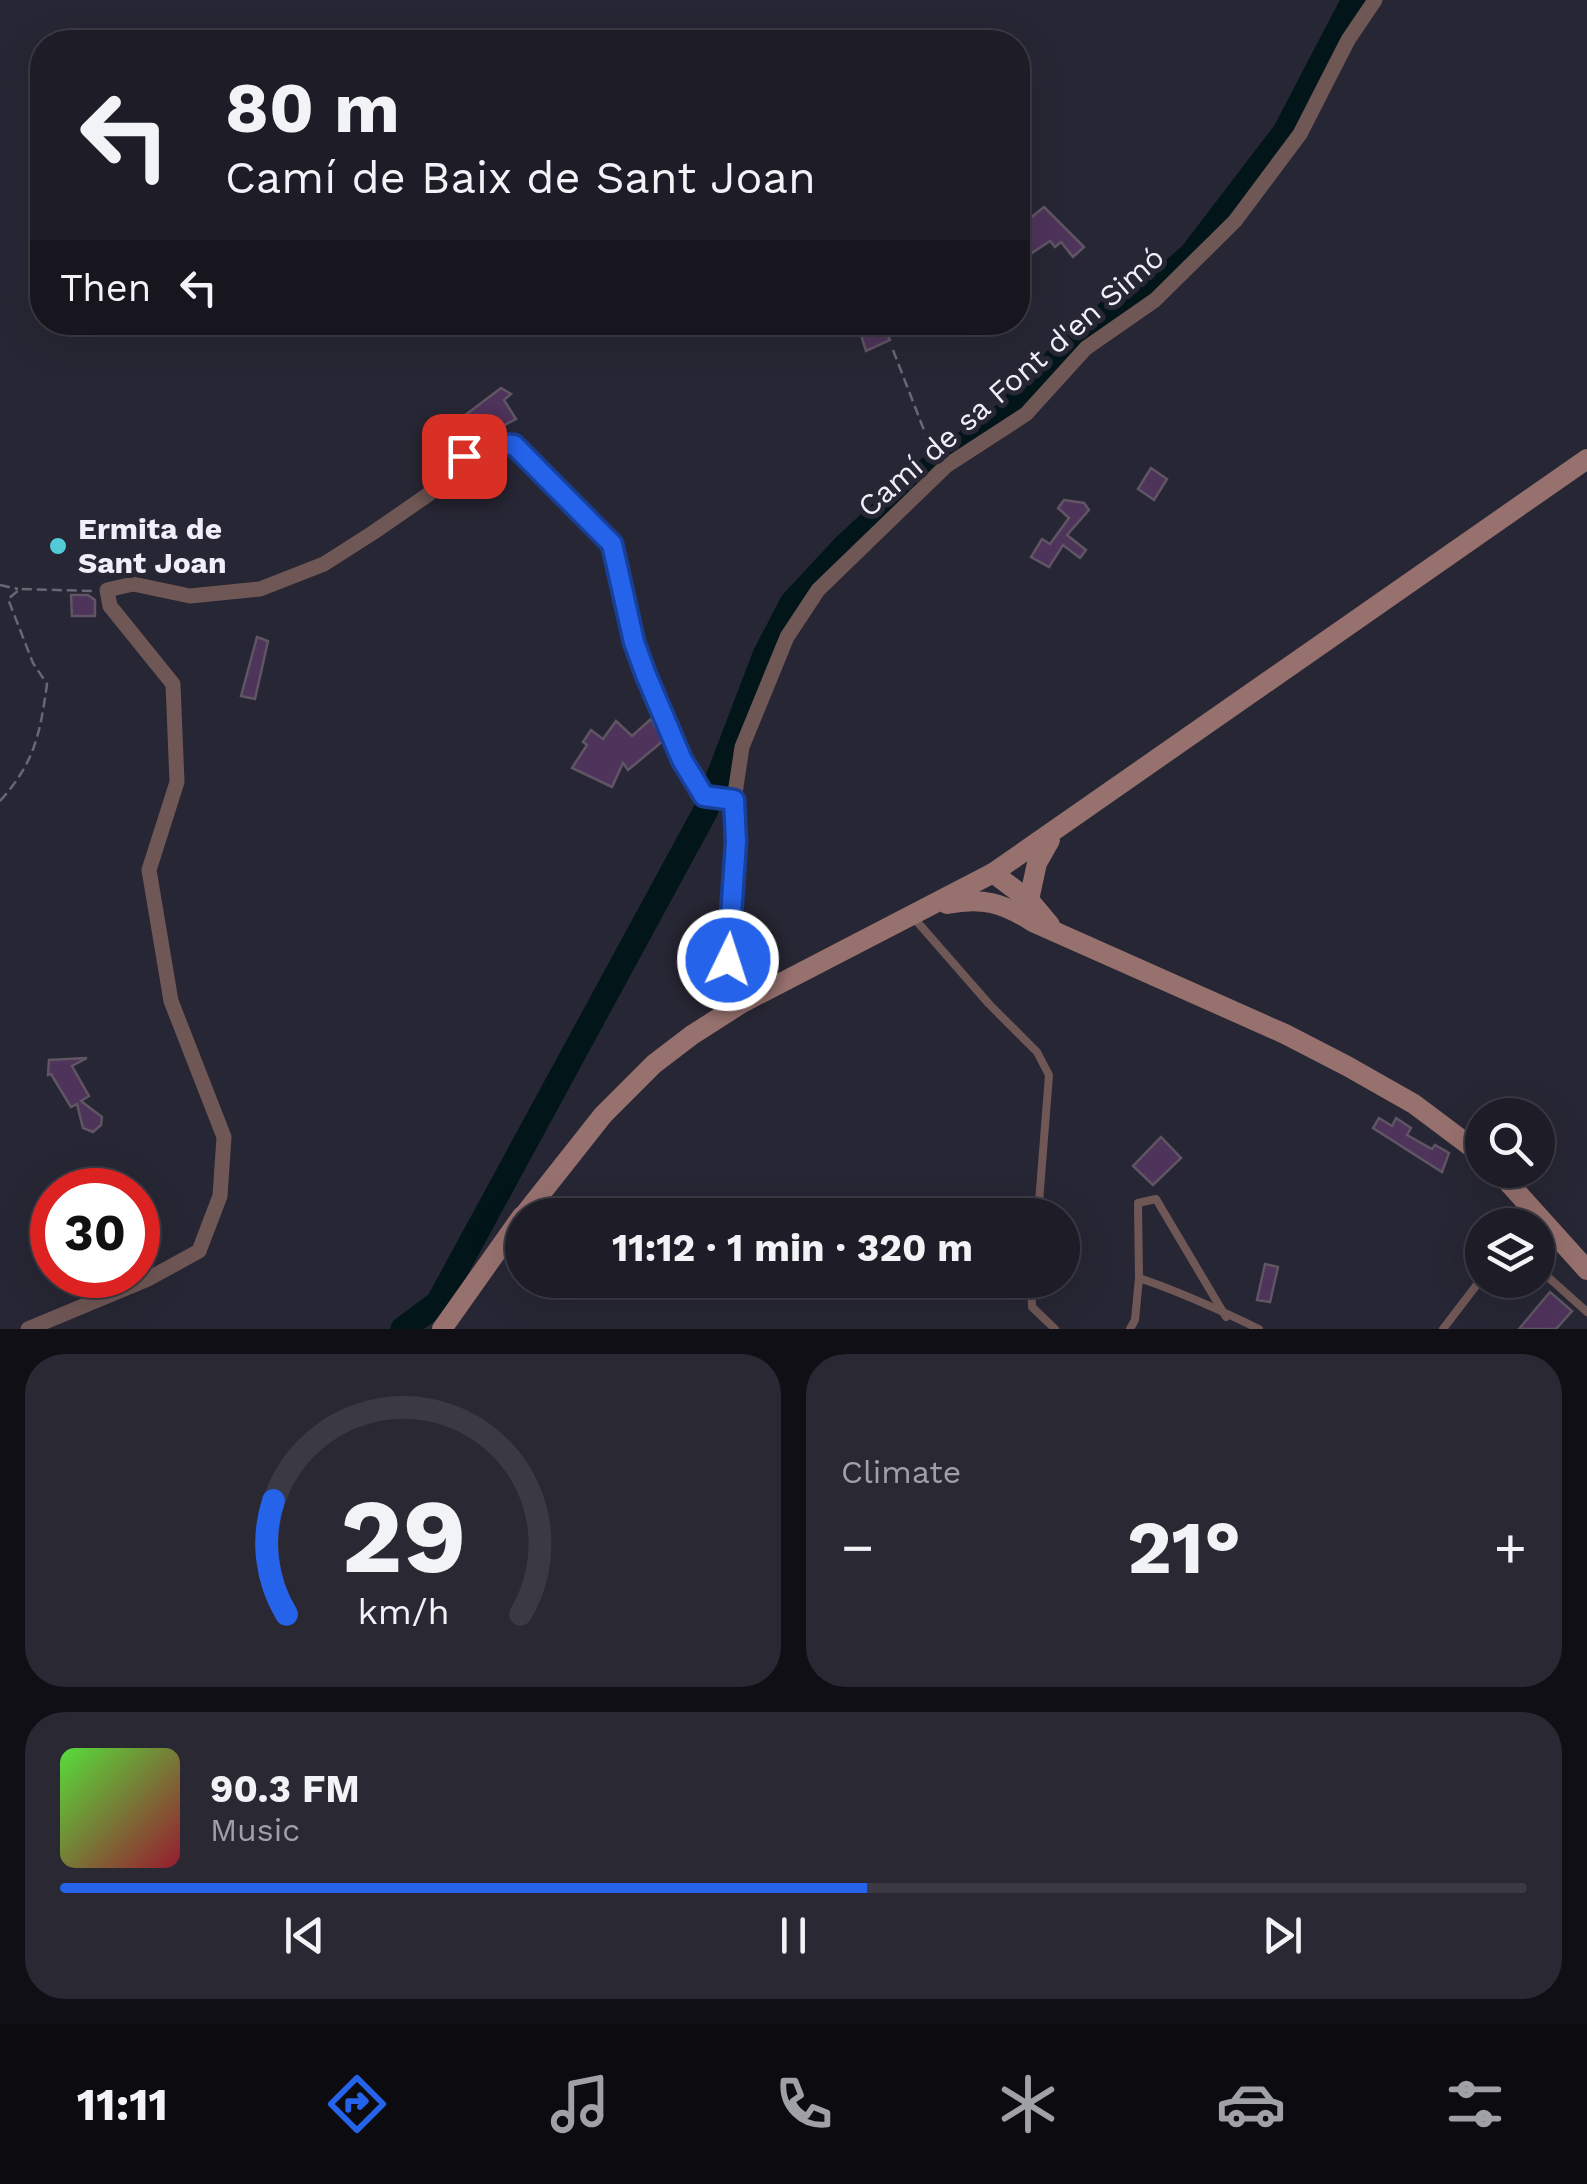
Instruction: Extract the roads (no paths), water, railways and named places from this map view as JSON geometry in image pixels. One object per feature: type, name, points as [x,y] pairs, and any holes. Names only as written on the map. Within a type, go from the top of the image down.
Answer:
[{"type":"main road","points":[[537,1198],[627,1090],[692,1035],[742,1004],[922,912],[1054,834],[1587,459]]},
{"type":"main road","points":[[1020,904],[1054,834]]},
{"type":"main road","points":[[992,873],[1020,904],[1055,930],[1347,1066],[1414,1104],[1465,1142]]},
{"type":"main road","points":[[922,912],[969,899],[1020,904]]},
{"type":"main road","points":[[442,1329],[505,1241]]},
{"type":"main road","points":[[1555,1242],[1587,1270]]},
{"type":"street","name":"Camí de sa Font d'en Simó","points":[[742,1004],[728,960],[736,842],[719,798],[787,637],[818,590],[946,466],[1026,414],[1086,348],[1156,300],[1235,221],[1300,134],[1348,40],[1376,0]]},
{"type":"street","points":[[28,1329],[148,1279],[199,1251],[220,1196],[224,1137],[171,1001],[150,870],[177,782],[173,684],[110,606],[107,590],[133,584],[190,596],[260,589],[324,564],[374,532],[428,494],[482,443],[514,445],[612,544],[634,642],[646,675],[682,760],[719,798]]},
{"type":"lane","points":[[922,912],[988,1004],[1037,1052],[1049,1075],[1039,1198]]},
{"type":"lane","points":[[1130,1329],[1136,1320],[1139,1278],[1138,1203],[1156,1199],[1226,1317]]},
{"type":"lane","points":[[1139,1278],[1191,1295],[1226,1317],[1260,1329]]},
{"type":"lane","points":[[1555,1283],[1587,1312]]},
{"type":"lane","points":[[1031,1298],[1032,1307],[1055,1329]]},
{"type":"lane","points":[[1443,1329],[1467,1298]]},
{"type":"waterway","points":[[403,1329],[438,1303],[705,812],[765,655],[792,603],[844,547],[926,471],[1004,415],[1047,368],[1114,307],[1156,285],[1191,255],[1285,132],[1354,0]]},
{"type":"place","name":"Ermita de Sant Joan","points":[[58,546]]}]
